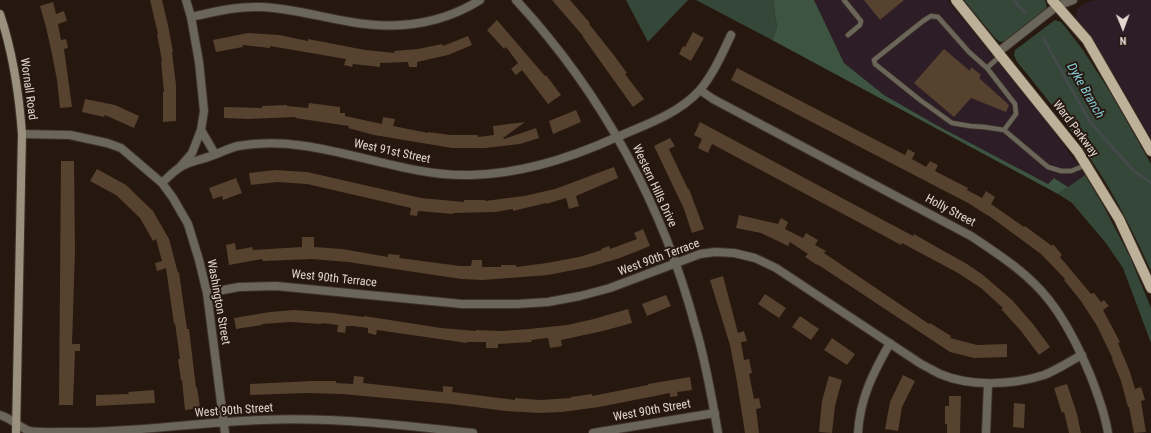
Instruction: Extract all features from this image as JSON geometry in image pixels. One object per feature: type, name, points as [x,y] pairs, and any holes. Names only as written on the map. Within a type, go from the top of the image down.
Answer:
[{"type":"main road","name":"Ward Parkway","points":[[956,0],[1078,152],[1119,219],[1151,288]]},
{"type":"main road","points":[[1054,3],[1087,40],[1151,151]]},
{"type":"main road","name":"Wornall Road","points":[[0,14],[11,54],[20,104],[22,134],[16,433]]},
{"type":"street","points":[[179,168],[192,153],[201,130],[204,111],[199,62],[191,17],[186,0]]},
{"type":"street","points":[[191,17],[239,7],[260,7],[293,10],[349,22],[391,26],[416,24],[439,19],[465,10],[480,0]]},
{"type":"street","name":"Western Hills Drive","points":[[516,0],[537,23],[578,75],[618,137],[651,202],[676,264],[696,328],[718,433]]},
{"type":"street","points":[[999,54],[1054,3],[1073,0]]},
{"type":"street","name":"West 91st Street","points":[[162,183],[179,168],[237,146],[264,143],[285,143],[312,147],[425,172],[470,176],[513,171],[545,164],[572,156],[618,137],[681,107],[700,90],[718,62],[731,36]]},
{"type":"street","name":"Holly Street","points":[[700,90],[713,99],[971,236],[993,250],[1026,276],[1048,299],[1070,332],[1082,355],[1100,399],[1108,433]]},
{"type":"street","points":[[201,130],[215,154]]},
{"type":"street","points":[[22,134],[70,135],[107,143],[121,148],[162,183]]},
{"type":"street","name":"Washington Street","points":[[162,183],[173,198],[188,224],[199,260],[207,293],[225,433]]},
{"type":"street","name":"West 90th Terrace","points":[[207,293],[239,287],[276,286],[462,304],[517,304],[548,302],[610,288],[700,254],[715,252],[734,253],[755,258],[776,268],[921,364],[941,375],[988,384],[1005,383],[1044,375],[1082,355]]},
{"type":"street","points":[[858,433],[859,416],[868,385],[890,343]]},
{"type":"street","points":[[986,433],[988,384]]},
{"type":"street","name":"West 90th Street","points":[[592,433],[715,413]]},
{"type":"street","name":"West 90th Street","points":[[0,415],[5,416],[29,430],[80,432],[115,432],[262,420],[354,421],[400,424],[473,433]]},
{"type":"lane","points":[[844,0],[860,22],[860,25],[848,35]]},
{"type":"lane","points":[[1004,130],[1016,114],[1015,104],[987,68],[969,52],[938,17],[931,16],[917,25],[874,60],[875,64],[881,69],[952,123],[1004,130],[1048,166],[1061,171],[1071,171],[1086,165]]},
{"type":"lane","points":[[987,68],[999,54]]},
{"type":"shaded area","points":[[814,0],[947,0],[1050,126],[1085,175],[1068,187],[1055,178],[1048,184],[938,126],[884,95],[844,63]]},
{"type":"shaded area","points":[[1095,0],[1151,0],[1151,138],[1115,76],[1076,18],[1077,9],[1085,3]]},
{"type":"green space","points":[[626,0],[688,0],[648,42]]},
{"type":"green space","points":[[696,0],[773,0],[777,28],[772,40]]},
{"type":"green space","points":[[773,0],[814,0],[844,63],[884,95],[938,126],[1048,184],[1054,178],[1068,187],[1058,194],[772,40],[777,28]]},
{"type":"green space","points":[[964,0],[1045,0],[1047,8],[1005,41],[1000,42]]},
{"type":"green space","points":[[1055,20],[1061,22],[1083,50],[1110,92],[1151,164],[1151,271],[1128,222],[1101,175],[1071,131],[1017,62],[1014,55],[1015,50]]},
{"type":"green space","points":[[1085,175],[1104,207],[1130,257],[1151,308],[1151,343],[1123,268],[1105,242],[1072,203],[1058,194]]},
{"type":"building","points":[[150,0],[162,0],[168,25],[173,52],[176,85],[176,121],[163,122],[164,92],[162,61],[158,34]]},
{"type":"building","points":[[552,0],[570,0],[590,23],[589,24],[627,73],[625,74],[644,99],[633,107],[583,36]]},
{"type":"building","points":[[864,0],[904,0],[880,20]]},
{"type":"building","points":[[53,2],[56,14],[64,11],[67,21],[58,24],[61,40],[66,39],[68,48],[64,49],[72,107],[60,108],[52,54],[40,6]]},
{"type":"building","points":[[497,20],[545,76],[546,75],[561,95],[548,104],[522,70],[516,75],[511,69],[518,63],[506,47],[504,49],[487,30]]},
{"type":"building","points":[[693,32],[704,38],[691,61],[679,54],[683,46],[685,47]]},
{"type":"building","points":[[248,33],[279,35],[365,50],[395,53],[394,51],[418,49],[442,44],[443,46],[468,36],[472,45],[448,55],[417,62],[417,67],[409,67],[408,62],[380,63],[380,67],[353,64],[352,67],[344,65],[346,59],[270,46],[270,48],[242,45],[243,47],[216,52],[213,40]]},
{"type":"building","points":[[944,49],[970,71],[971,67],[981,75],[979,78],[1009,105],[1006,112],[971,98],[954,117],[914,83]]},
{"type":"building","points":[[737,68],[905,155],[908,149],[915,153],[912,159],[926,167],[930,161],[938,165],[935,171],[968,188],[967,190],[982,198],[986,191],[995,197],[991,204],[1052,246],[1053,244],[1062,255],[1060,257],[1091,294],[1094,293],[1101,302],[1104,300],[1109,306],[1103,310],[1120,342],[1118,343],[1130,372],[1135,389],[1141,387],[1145,400],[1141,401],[1146,432],[1134,433],[1129,407],[1121,381],[1113,359],[1097,326],[1081,301],[1064,280],[1065,279],[1041,254],[992,218],[968,203],[731,80]]},
{"type":"building","points":[[85,99],[115,105],[139,116],[134,128],[105,115],[104,117],[82,112]]},
{"type":"building","points":[[309,103],[340,107],[340,113],[345,113],[345,116],[382,124],[383,117],[395,119],[393,126],[428,133],[478,135],[478,137],[494,135],[493,126],[525,122],[503,138],[504,139],[536,128],[539,138],[520,144],[485,148],[452,148],[374,135],[348,128],[349,126],[295,118],[296,117],[248,119],[224,118],[224,107],[262,108],[262,106],[287,105],[308,108]]},
{"type":"building","points":[[576,110],[581,122],[553,134],[549,121]]},
{"type":"building","points":[[700,122],[913,236],[914,234],[967,264],[983,275],[1012,300],[1033,324],[1050,347],[1039,355],[1021,331],[1001,309],[1003,308],[981,288],[958,273],[902,243],[901,245],[712,144],[708,153],[698,148],[702,139],[694,135]]},
{"type":"building","points":[[670,138],[675,146],[669,149],[689,189],[704,229],[692,233],[684,209],[654,146]]},
{"type":"building","points":[[61,161],[74,161],[75,250],[72,344],[80,344],[80,351],[75,351],[73,405],[59,405]]},
{"type":"building","points":[[614,167],[618,178],[576,196],[579,206],[569,209],[566,198],[513,211],[513,209],[495,212],[453,214],[418,211],[417,216],[410,215],[411,208],[307,184],[277,182],[251,185],[249,173],[275,170],[307,172],[421,198],[464,202],[464,200],[485,201],[524,196],[555,189]]},
{"type":"building","points":[[97,169],[126,185],[153,211],[169,239],[178,273],[179,272],[200,408],[185,410],[178,359],[180,359],[166,268],[157,271],[155,263],[162,261],[156,239],[153,241],[140,218],[116,195],[90,181]]},
{"type":"building","points":[[236,178],[242,193],[223,200],[222,196],[213,199],[209,188]]},
{"type":"building","points":[[739,215],[778,224],[781,218],[788,222],[785,229],[803,238],[806,233],[818,240],[815,245],[826,251],[824,253],[929,324],[930,323],[951,336],[950,338],[977,345],[1007,344],[1007,357],[974,358],[950,352],[805,257],[808,254],[790,242],[788,246],[761,233],[736,228]]},
{"type":"building","points":[[643,229],[650,246],[620,258],[589,267],[548,275],[483,280],[461,279],[348,262],[312,259],[263,261],[262,259],[229,265],[226,245],[235,243],[236,250],[252,247],[253,250],[302,247],[302,237],[314,237],[314,247],[342,249],[388,257],[388,254],[400,255],[399,258],[460,266],[471,266],[472,260],[482,260],[482,267],[516,265],[516,267],[579,257],[602,250],[601,249],[609,246],[610,249],[637,239],[634,233]]},
{"type":"building","points":[[723,276],[738,333],[744,331],[747,341],[741,342],[744,360],[749,359],[752,373],[749,374],[754,399],[759,398],[761,408],[756,409],[759,433],[745,433],[730,345],[710,280]]},
{"type":"building","points":[[765,294],[786,308],[779,318],[758,304]]},
{"type":"building","points":[[666,295],[671,306],[647,316],[642,304]]},
{"type":"building","points":[[628,309],[632,323],[561,340],[562,346],[550,348],[548,338],[531,340],[532,342],[498,344],[498,348],[486,348],[486,342],[467,343],[377,330],[376,335],[368,333],[368,328],[353,326],[346,326],[345,333],[337,332],[338,325],[322,323],[290,322],[262,324],[236,329],[234,318],[294,310],[364,316],[441,328],[476,331],[502,331],[567,325]]},
{"type":"building","points":[[800,316],[819,329],[811,340],[792,327]]},
{"type":"building","points":[[832,338],[855,354],[847,365],[824,350]]},
{"type":"building","points":[[903,375],[915,381],[902,407],[898,431],[885,429],[890,402]]},
{"type":"building","points":[[354,376],[364,377],[363,383],[443,392],[443,386],[453,387],[452,392],[515,400],[515,398],[540,400],[571,398],[592,394],[592,396],[690,377],[692,390],[677,392],[678,396],[670,397],[670,393],[599,407],[562,412],[539,413],[342,394],[306,393],[250,395],[250,384],[336,381],[336,383],[353,384]]},
{"type":"building","points":[[829,376],[842,380],[835,406],[832,433],[819,432],[822,401]]},
{"type":"building","points":[[1067,384],[1077,414],[1081,433],[1069,433],[1064,412],[1062,413],[1054,388]]},
{"type":"building","points":[[154,390],[155,403],[96,406],[96,395],[129,394],[128,392]]},
{"type":"building","points":[[949,396],[961,396],[960,433],[947,433],[947,424],[945,424],[945,406],[949,406]]},
{"type":"building","points":[[1014,403],[1025,404],[1024,428],[1013,427]]},
{"type":"waterway","name":"Dyke Branch","points":[[1014,0],[1025,13]]},
{"type":"waterway","name":"Dyke Branch","points":[[1043,38],[1090,122],[1134,171],[1151,183]]}]
